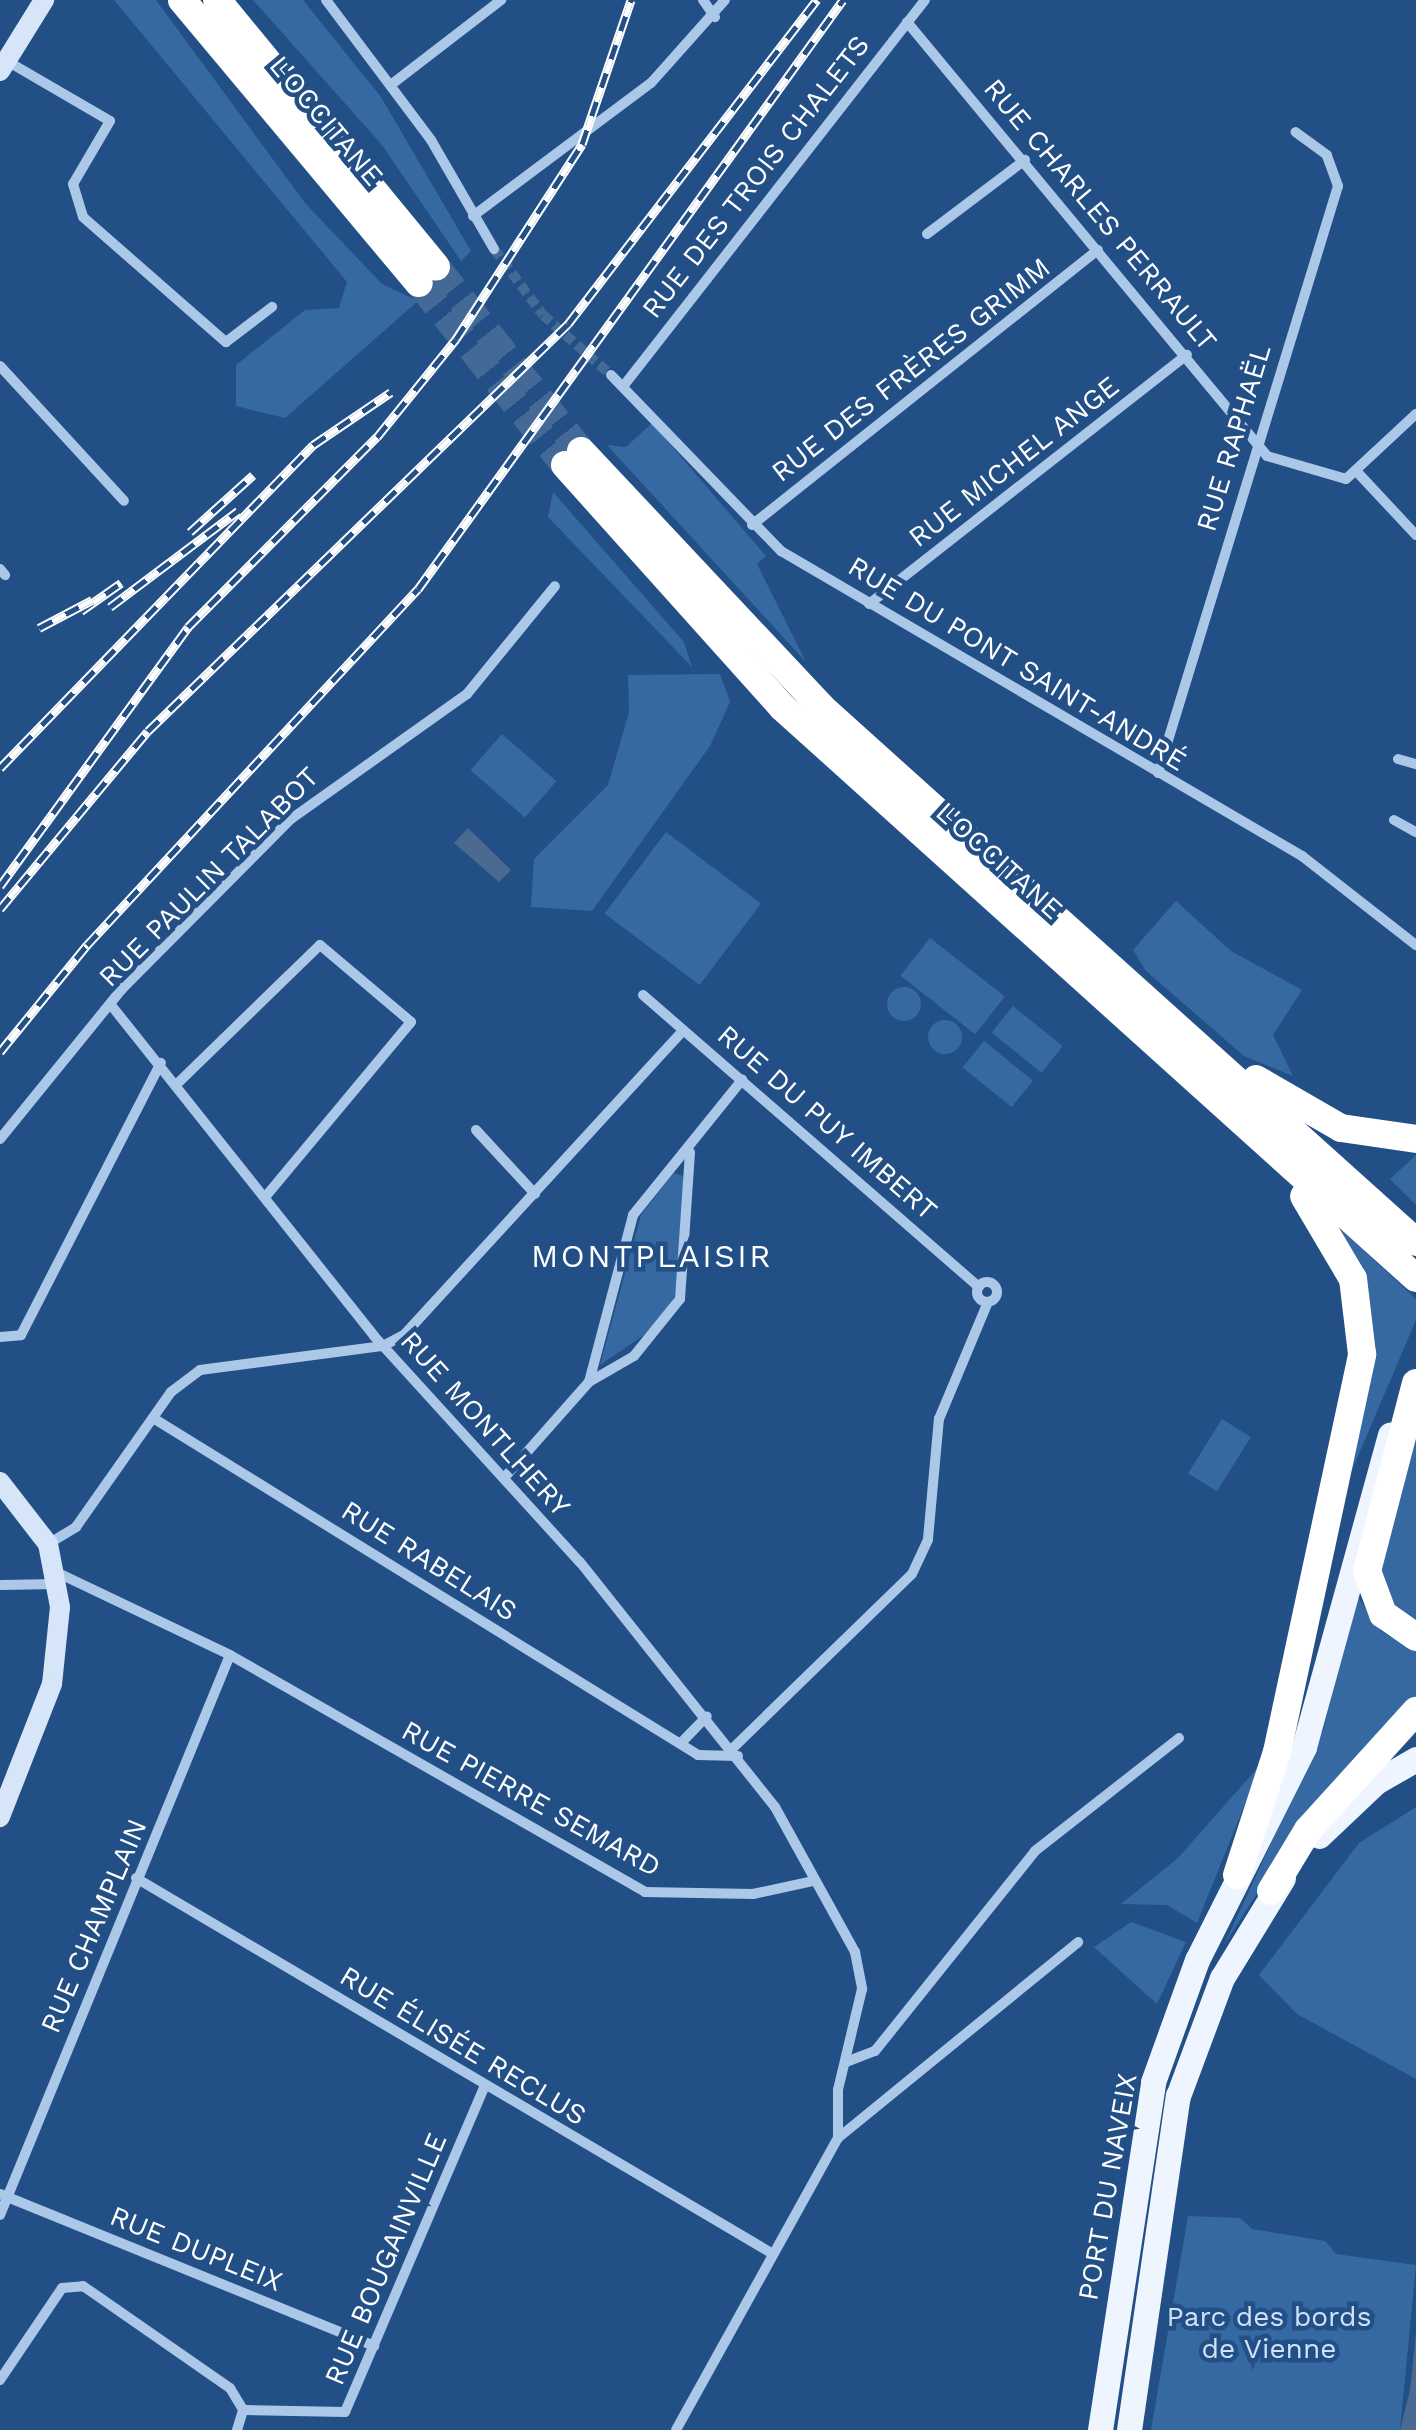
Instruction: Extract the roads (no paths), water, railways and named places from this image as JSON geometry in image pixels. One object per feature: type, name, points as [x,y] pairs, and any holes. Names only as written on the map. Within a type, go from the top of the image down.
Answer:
[{"type":"highway","name":"L'OCCITANE","points":[[182,0],[428,275],[216,0]]},
{"type":"highway","name":"L'OCCITANE","points":[[1416,1242],[821,707],[573,458],[782,707],[1416,1278]]},
{"type":"highway","points":[[1160,1010],[1341,1128],[1416,1138]]},
{"type":"highway","points":[[1208,1092],[1327,1224],[1353,1279],[1362,1340],[1277,1752],[1237,1874]]},
{"type":"highway","points":[[1416,1382],[1367,1570],[1382,1614],[1416,1637]]},
{"type":"highway","points":[[1271,1892],[1308,1830],[1416,1711]]},
{"type":"main road","name":"PORT DU NAVEIX","points":[[1100,2430],[1150,2098],[1197,1960],[1304,1747],[1371,1494],[1416,1382]]},
{"type":"main road","name":"PORT DU NAVEIX","points":[[1129,2430],[1162,2169],[1222,1978],[1271,1892],[1354,1800],[1416,1759]]},
{"type":"street","points":[[44,0],[3,66],[110,121],[73,184],[83,217],[226,342],[272,306]]},
{"type":"street","points":[[326,0],[392,84],[494,249]]},
{"type":"street","points":[[392,84],[501,0]]},
{"type":"street","points":[[702,0],[715,16]]},
{"type":"street","points":[[473,216],[651,83],[715,16],[725,0]]},
{"type":"street","name":"RUE DES TROIS CHALETS","points":[[626,384],[925,0]]},
{"type":"street","name":"RUE CHARLES PERRAULT","points":[[907,22],[1255,440]]},
{"type":"street","name":"RUE RAPHAËL","points":[[1158,773],[1255,440],[1338,186],[1327,155],[1295,132]]},
{"type":"street","points":[[927,234],[1024,160]]},
{"type":"street","name":"RUE DES FRÈRES GRIMM","points":[[752,525],[1098,250]]},
{"type":"street","name":"RUE MICHEL ANGE","points":[[869,604],[1187,355]]},
{"type":"street","points":[[0,366],[124,501]]},
{"type":"street","points":[[611,376],[626,384]]},
{"type":"street","name":"RUE DU PONT SAINT-ANDRÉ","points":[[626,384],[752,525],[869,604],[1302,856],[1416,945]]},
{"type":"street","points":[[1255,440],[1267,456],[1346,479],[1358,473],[1416,414]]},
{"type":"street","points":[[1358,473],[1416,534]]},
{"type":"street","name":"RUE PAULIN TALABOT","points":[[0,1139],[111,1005],[310,800],[466,694],[554,586]]},
{"type":"street","points":[[1398,759],[1416,764]]},
{"type":"street","points":[[1394,820],[1416,832]]},
{"type":"street","points":[[178,1083],[320,945],[411,1022],[266,1196]]},
{"type":"street","name":"RUE DU PUY IMBERT","points":[[643,995],[979,1286],[988,1302],[939,1419],[928,1539],[912,1574],[735,1753]]},
{"type":"street","name":"RUE MONTLHERY","points":[[111,1005],[178,1083],[383,1346],[504,1478],[707,1716],[735,1753],[813,1881]]},
{"type":"street","points":[[48,1544],[76,1527],[153,1418],[200,1370],[383,1346],[404,1334],[683,1030]]},
{"type":"street","points":[[0,1337],[21,1335],[161,1063]]},
{"type":"street","points":[[589,1382],[634,1215],[690,1152],[742,1080]]},
{"type":"street","points":[[476,1130],[534,1194]]},
{"type":"street","points":[[504,1478],[589,1382],[634,1356],[680,1299],[690,1152]]},
{"type":"street","name":"RUE RABELAIS","points":[[153,1418],[709,1760],[735,1753]]},
{"type":"street","points":[[0,1482],[48,1544],[57,1578],[52,1684],[0,1817]]},
{"type":"street","points":[[0,1585],[57,1578]]},
{"type":"street","name":"RUE PIERRE SEMARD","points":[[57,1578],[230,1655],[645,1892],[752,1894],[813,1881]]},
{"type":"street","name":"RUE CHAMPLAIN","points":[[0,2215],[4,2196],[230,1655]]},
{"type":"street","points":[[680,1743],[707,1716]]},
{"type":"street","points":[[846,2062],[875,2051],[1035,1851],[1180,1738]]},
{"type":"street","name":"RUE ÉLISÉE RECLUS","points":[[136,1878],[768,2251]]},
{"type":"street","points":[[813,1881],[855,1952],[862,1990],[846,2062],[838,2138]]},
{"type":"street","points":[[676,2430],[768,2251],[838,2138],[1078,1942]]},
{"type":"street","name":"RUE BOUGAINVILLE","points":[[243,2410],[345,2412],[484,2085]]},
{"type":"street","name":"RUE DUPLEIX","points":[[4,2196],[374,2346]]},
{"type":"street","points":[[0,2380],[62,2288],[83,2286],[230,2388],[243,2410],[237,2430]]},
{"type":"tunnel","points":[[494,249],[543,315],[611,375]]},
{"type":"tunnel","points":[[436,267],[581,451]]},
{"type":"tunnel","points":[[419,283],[565,465]]},
{"type":"railway","points":[[0,886],[188,627],[377,437],[456,339],[582,144],[631,0]]},
{"type":"railway","points":[[0,909],[148,731],[568,324],[817,0]]},
{"type":"railway","points":[[0,1052],[87,945],[418,589],[843,0]]},
{"type":"railway","points":[[0,768],[313,445],[391,392]]},
{"type":"railway","points":[[190,532],[253,475]]},
{"type":"railway","points":[[110,607],[238,511]]},
{"type":"railway","points":[[81,611],[121,583]]},
{"type":"railway","points":[[39,628],[92,600]]},
{"type":"district","name":"MONTPLAISIR","points":[[652,1256]]},
{"type":"park label","name":"Parc des bords de Vienne","points":[[1269,2333]]}]
